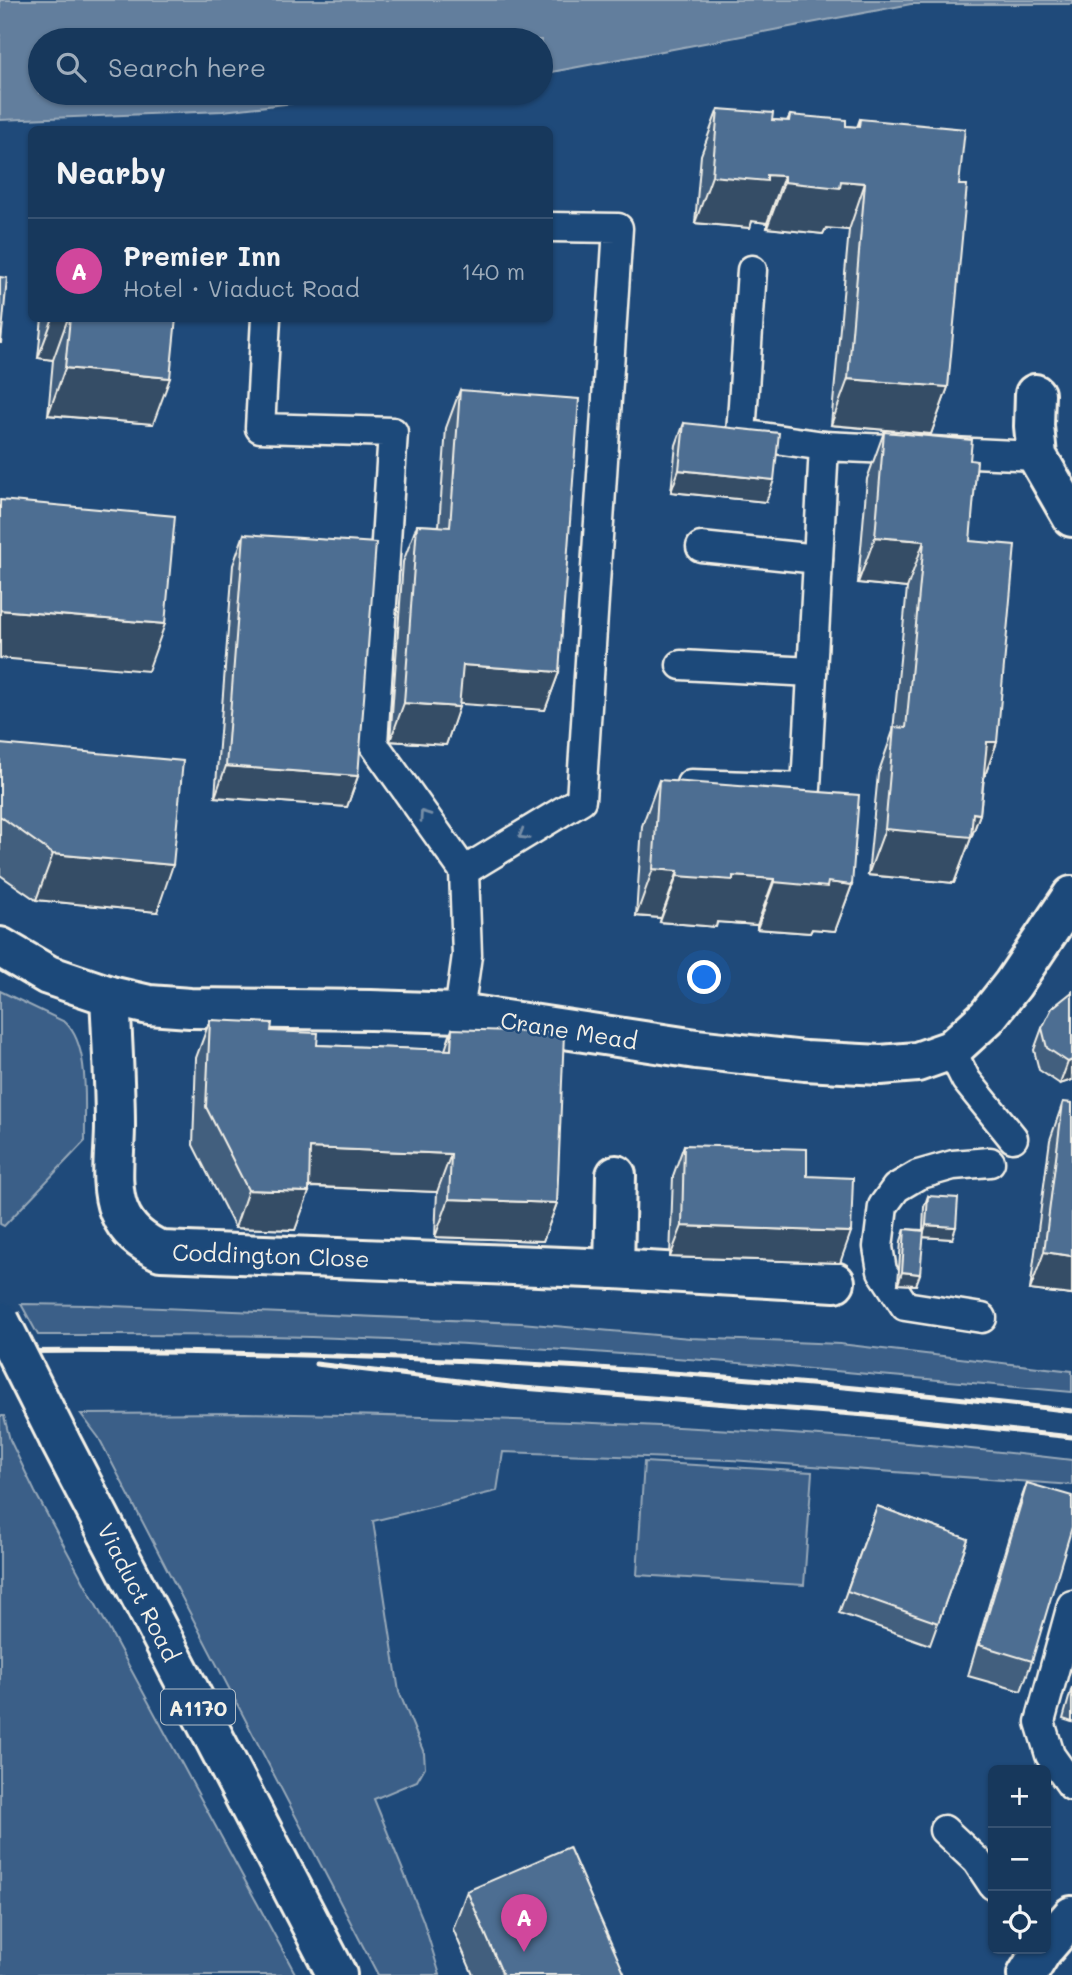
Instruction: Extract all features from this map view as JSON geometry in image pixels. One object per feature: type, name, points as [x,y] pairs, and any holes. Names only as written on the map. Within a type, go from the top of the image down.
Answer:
[{"type":"street","points":[[1035,394],[1037,456],[1072,517]]},
{"type":"street","name":"Crane Mead","points":[[0,947],[48,975],[110,996],[149,1005],[458,1013],[696,1049],[880,1066],[917,1062],[951,1050],[987,1017],[1013,984],[1072,896]]},
{"type":"street","name":"Coddington Close","points":[[110,996],[115,1194],[119,1212],[129,1230],[144,1243],[161,1251],[614,1269],[835,1282]]},
{"type":"street","points":[[614,1269],[616,1175]]},
{"type":"street","name":"Viaduct Road","points":[[0,1321],[337,1975]]},
{"type":"street","points":[[1037,1955],[1072,1916]]},
{"type":"lane","points":[[464,871],[581,800],[618,228],[553,227]]},
{"type":"lane","points":[[752,270],[741,435],[824,446],[1037,456]]},
{"type":"lane","points":[[266,322],[260,428],[393,432],[373,743],[464,871],[467,955],[458,1013]]},
{"type":"lane","points":[[671,783],[806,788],[824,446]]},
{"type":"lane","points":[[701,547],[818,559]]},
{"type":"lane","points":[[681,665],[812,672]]},
{"type":"lane","points":[[951,1050],[966,1080],[1013,1138]]},
{"type":"lane","points":[[982,1318],[905,1306],[882,1271],[878,1247],[883,1206],[896,1188],[918,1175],[953,1165],[990,1163]]},
{"type":"lane","points":[[1072,1605],[1040,1722],[1050,1755],[1072,1786]]},
{"type":"lane","points":[[944,1830],[977,1861],[988,1878]]},
{"type":"shaded area","points":[[0,0],[1072,0],[1072,4],[911,4],[553,72],[553,28],[28,28],[28,105],[276,105],[223,111],[0,120]]},
{"type":"shaded area","points":[[0,991],[65,1022],[79,1046],[85,1095],[85,1141],[4,1226],[0,1224]]},
{"type":"shaded area","points":[[21,1304],[521,1323],[690,1338],[840,1344],[1072,1371],[1072,1392],[740,1363],[491,1346],[270,1336],[38,1335]]},
{"type":"shaded area","points":[[245,1413],[556,1421],[866,1439],[1072,1460],[1072,1485],[731,1460],[503,1452],[497,1491],[373,1521],[399,1692],[424,1753],[425,1767],[417,1781],[374,1799],[423,1920],[440,1975],[378,1975],[99,1438],[81,1414]]},
{"type":"shaded area","points":[[0,1416],[4,1416],[10,1440],[35,1492],[296,1975],[0,1975]]},
{"type":"shaded area","points":[[644,1462],[812,1472],[804,1585],[637,1575]]},
{"type":"building","points":[[718,109],[773,113],[772,120],[789,121],[790,115],[846,120],[846,126],[859,127],[860,119],[965,129],[959,185],[967,185],[948,387],[848,379],[865,183],[841,181],[840,188],[784,182],[784,176],[767,175],[767,181],[712,176]]},
{"type":"building","points":[[0,277],[7,278],[1,343],[0,343]]},
{"type":"building","points":[[70,322],[176,322],[170,378],[65,368]]},
{"type":"building","points":[[460,390],[579,399],[559,672],[463,665],[459,707],[404,703],[417,525],[450,527]]},
{"type":"building","points":[[684,423],[779,433],[774,480],[679,470]]},
{"type":"building","points":[[884,432],[972,440],[970,460],[977,461],[970,541],[1015,545],[997,742],[987,742],[980,814],[973,813],[971,837],[885,829],[894,727],[906,728],[924,541],[875,537]]},
{"type":"building","points":[[0,500],[175,516],[165,624],[0,610]]},
{"type":"building","points":[[244,534],[376,543],[358,776],[226,766]]},
{"type":"building","points":[[0,744],[183,761],[173,865],[53,854],[0,816]]},
{"type":"building","points":[[659,780],[859,795],[852,885],[828,882],[827,887],[774,882],[774,879],[733,876],[733,880],[677,876],[678,871],[653,869]]},
{"type":"building","points":[[1072,992],[1072,1060],[1068,1062],[1047,1048],[1042,1028],[1052,1008]]},
{"type":"building","points":[[210,1020],[272,1023],[271,1031],[318,1033],[317,1045],[451,1050],[452,1029],[564,1033],[557,1203],[449,1199],[451,1154],[310,1148],[309,1192],[248,1190],[206,1107]]},
{"type":"building","points":[[1063,1102],[1072,1103],[1072,1256],[1044,1252]]},
{"type":"building","points":[[684,1145],[807,1149],[807,1176],[853,1178],[851,1232],[682,1226]]},
{"type":"building","points":[[928,1196],[958,1198],[956,1227],[926,1225]]},
{"type":"building","points":[[905,1229],[924,1231],[920,1274],[902,1272]]},
{"type":"building","points":[[1027,1483],[1072,1496],[1072,1527],[1032,1661],[979,1645]]},
{"type":"building","points":[[877,1506],[968,1539],[938,1623],[847,1591]]},
{"type":"building","points":[[569,1847],[625,1975],[503,1975],[467,1891]]},
{"type":"railway","points":[[0,1352],[265,1354],[568,1366],[871,1389],[1072,1411]]},
{"type":"railway","points":[[316,1364],[510,1387],[866,1415],[1072,1437]]},
{"type":"place","name":"Premier Inn","points":[[524,1952]]}]
